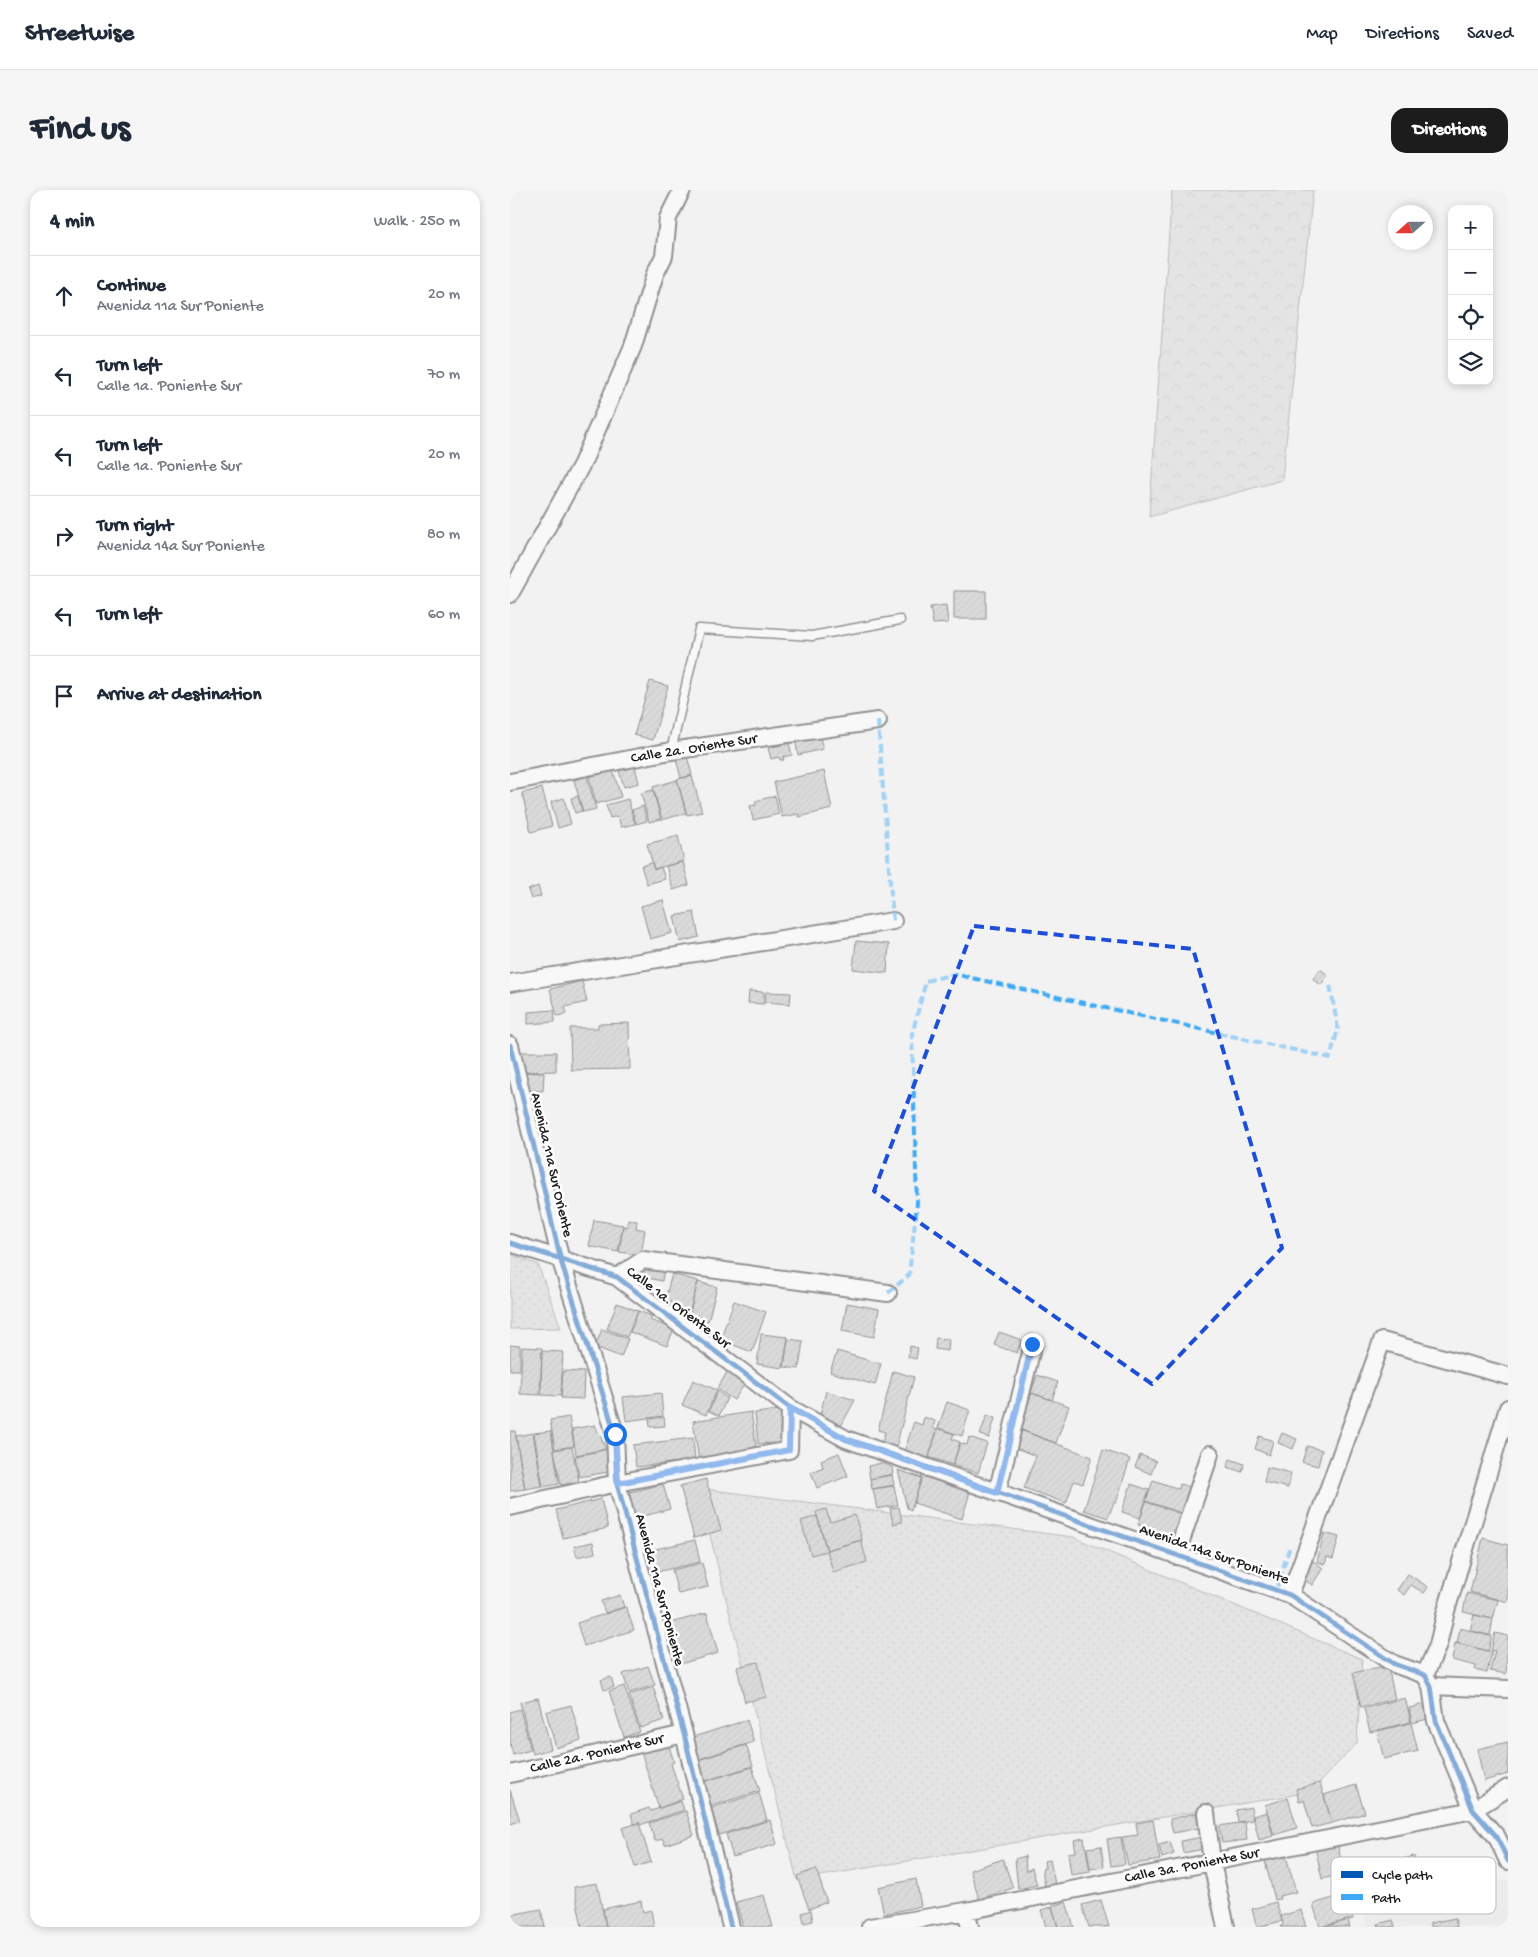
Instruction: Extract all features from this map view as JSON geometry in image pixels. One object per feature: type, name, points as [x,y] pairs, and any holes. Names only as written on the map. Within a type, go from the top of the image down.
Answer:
[{"type":"street","points":[[510,594],[582,464],[632,346],[655,274],[664,256],[668,218],[682,190]]},
{"type":"street","name":"Calle 2a. Oriente Sur","points":[[510,782],[671,751],[878,721]]},
{"type":"street","points":[[510,984],[893,920]]},
{"type":"street","name":"Avenida 11a Sur Oriente","points":[[510,1045],[561,1261]]},
{"type":"street","name":"Calle 1a. Oriente Sur","points":[[510,1243],[561,1261],[617,1277],[790,1408]]},
{"type":"street","points":[[617,1277],[643,1260],[888,1293]]},
{"type":"street","name":"Avenida 11a Sur Poniente","points":[[561,1261],[615,1434],[618,1483],[684,1734],[731,1927]]},
{"type":"street","points":[[1290,1595],[1382,1341],[1508,1376]]},
{"type":"street","points":[[997,1493],[1032,1344]]},
{"type":"street","points":[[510,1508],[618,1483],[789,1450],[790,1408]]},
{"type":"street","name":"Avenida 14a Sur Poniente","points":[[790,1408],[846,1439],[1290,1595],[1394,1664],[1428,1681],[1508,1689]]},
{"type":"street","points":[[1508,1408],[1446,1611],[1428,1681],[1436,1721],[1473,1810],[1497,1837],[1508,1861]]},
{"type":"street","points":[[1176,1556],[1210,1454]]},
{"type":"street","name":"Calle 2a. Poniente Sur","points":[[510,1774],[684,1734]]},
{"type":"street","name":"Calle 3a. Poniente Sur","points":[[870,1927],[966,1911],[1473,1810],[1508,1788]]},
{"type":"street","points":[[1206,1813],[1212,1862],[1226,1927]]},
{"type":"street","points":[[966,1911],[970,1927]]},
{"type":"lane","points":[[671,751],[699,629],[812,636],[900,620]]},
{"type":"highlighted area","points":[[974,926],[1193,949],[1282,1248],[1152,1384],[874,1191]]},
{"type":"shaded area","points":[[1508,1879],[1508,1927],[1367,1927],[1365,1916],[1373,1914],[1496,1914],[1496,1882]]},
{"type":"green space","points":[[1172,190],[1313,190],[1282,480],[1149,517]]},
{"type":"green space","points":[[510,1254],[538,1265],[561,1328],[510,1329]]},
{"type":"green space","points":[[698,1488],[1073,1537],[1362,1659],[1357,1743],[1310,1792],[797,1880]]},
{"type":"building","points":[[954,591],[986,591],[986,619],[954,619]]},
{"type":"building","points":[[946,605],[948,623],[933,624],[930,607]]},
{"type":"building","points":[[650,681],[668,686],[653,740],[634,735]]},
{"type":"building","points":[[819,734],[823,749],[798,755],[795,739]]},
{"type":"building","points":[[789,743],[792,755],[783,757],[784,760],[780,760],[779,757],[771,759],[768,748]]},
{"type":"building","points":[[687,756],[692,775],[681,778],[676,759]]},
{"type":"building","points":[[635,767],[639,783],[624,787],[619,771]]},
{"type":"building","points":[[613,770],[621,797],[596,804],[589,777]]},
{"type":"building","points":[[824,771],[832,809],[799,817],[799,814],[782,817],[774,782]]},
{"type":"building","points":[[587,776],[596,809],[583,812],[574,780]]},
{"type":"building","points":[[692,776],[702,812],[687,815],[677,779]]},
{"type":"building","points":[[677,780],[686,813],[662,820],[653,787]]},
{"type":"building","points":[[542,788],[552,826],[531,832],[522,793]]},
{"type":"building","points":[[653,790],[661,819],[649,822],[641,793]]},
{"type":"building","points":[[578,796],[582,811],[575,813],[571,798]]},
{"type":"building","points":[[775,796],[779,814],[753,820],[750,806],[756,805],[755,801]]},
{"type":"building","points":[[564,798],[571,824],[558,828],[551,802]]},
{"type":"building","points":[[628,799],[635,824],[621,827],[618,816],[610,818],[606,805]]},
{"type":"building","points":[[643,806],[647,821],[636,824],[632,810]]},
{"type":"building","points":[[678,836],[684,861],[654,869],[647,844]]},
{"type":"building","points":[[683,862],[689,885],[673,890],[666,866]]},
{"type":"building","points":[[652,863],[654,870],[661,867],[665,879],[647,884],[641,866]]},
{"type":"building","points":[[538,886],[541,896],[531,899],[528,890]]},
{"type":"building","points":[[663,900],[672,933],[650,939],[641,906]]},
{"type":"building","points":[[694,912],[699,937],[680,942],[674,916]]},
{"type":"building","points":[[856,941],[889,944],[887,973],[853,969]]},
{"type":"building","points":[[1320,969],[1328,975],[1321,985],[1313,979]]},
{"type":"building","points":[[582,981],[587,1002],[565,1007],[567,1014],[557,1016],[550,989]]},
{"type":"building","points":[[749,991],[764,992],[764,1004],[748,1003]]},
{"type":"building","points":[[766,992],[791,993],[790,1004],[765,1002]]},
{"type":"building","points":[[554,1010],[555,1022],[528,1024],[528,1012]]},
{"type":"building","points":[[629,1023],[630,1069],[571,1070],[570,1028],[598,1028],[598,1024]]},
{"type":"building","points":[[520,1052],[556,1052],[556,1071],[521,1072]]},
{"type":"building","points":[[520,1072],[544,1073],[543,1091],[524,1091]]},
{"type":"building","points":[[628,1219],[637,1221],[636,1228],[645,1230],[641,1255],[619,1252],[623,1226],[627,1227]]},
{"type":"building","points":[[594,1220],[623,1225],[618,1252],[589,1246]]},
{"type":"building","points":[[646,1265],[664,1269],[662,1281],[643,1277]]},
{"type":"building","points":[[672,1274],[698,1281],[689,1314],[669,1309],[671,1302],[665,1299]]},
{"type":"building","points":[[698,1282],[717,1287],[708,1321],[689,1316]]},
{"type":"building","points":[[734,1301],[766,1312],[752,1352],[720,1340]]},
{"type":"building","points":[[617,1303],[638,1311],[627,1337],[607,1329]]},
{"type":"building","points":[[847,1303],[879,1309],[874,1337],[842,1331]]},
{"type":"building","points":[[638,1311],[652,1316],[650,1320],[674,1329],[667,1346],[630,1332]]},
{"type":"building","points":[[602,1329],[628,1339],[621,1357],[595,1347]]},
{"type":"building","points":[[999,1332],[1022,1340],[1017,1353],[994,1345]]},
{"type":"building","points":[[761,1334],[788,1337],[783,1368],[757,1364]]},
{"type":"building","points":[[936,1338],[949,1339],[948,1351],[935,1349]]},
{"type":"building","points":[[788,1339],[803,1341],[799,1369],[784,1367]]},
{"type":"building","points":[[510,1345],[520,1346],[520,1370],[510,1370]]},
{"type":"building","points":[[910,1346],[918,1348],[916,1359],[908,1357]]},
{"type":"building","points":[[522,1347],[542,1348],[540,1395],[520,1394]]},
{"type":"building","points":[[542,1351],[563,1352],[561,1396],[541,1395]]},
{"type":"building","points":[[837,1351],[881,1364],[875,1385],[830,1372]]},
{"type":"building","points":[[729,1369],[747,1380],[734,1400],[717,1389]]},
{"type":"building","points":[[563,1371],[584,1372],[583,1399],[561,1398]]},
{"type":"building","points":[[893,1371],[914,1377],[896,1447],[882,1443],[885,1432],[878,1430]]},
{"type":"building","points":[[1037,1375],[1058,1382],[1052,1400],[1031,1393]]},
{"type":"building","points":[[693,1380],[717,1390],[706,1415],[682,1405]]},
{"type":"building","points":[[717,1391],[727,1398],[719,1416],[709,1411]]},
{"type":"building","points":[[826,1391],[855,1400],[840,1428],[820,1415]]},
{"type":"building","points":[[661,1393],[663,1416],[626,1421],[623,1397]]},
{"type":"building","points":[[1032,1393],[1069,1406],[1056,1443],[1019,1429]]},
{"type":"building","points":[[947,1402],[970,1410],[962,1436],[938,1428]]},
{"type":"building","points":[[780,1410],[784,1450],[773,1451],[772,1443],[758,1444],[755,1413]]},
{"type":"building","points":[[751,1412],[757,1452],[699,1461],[693,1421]]},
{"type":"building","points":[[987,1415],[995,1418],[989,1438],[980,1435]]},
{"type":"building","points":[[569,1417],[574,1446],[555,1449],[550,1420]]},
{"type":"building","points":[[664,1417],[665,1426],[650,1427],[649,1419]]},
{"type":"building","points":[[924,1417],[935,1421],[933,1428],[937,1430],[928,1460],[904,1452],[914,1422],[922,1425]]},
{"type":"building","points":[[595,1425],[606,1449],[576,1455],[572,1429]]},
{"type":"building","points":[[938,1428],[954,1434],[952,1439],[960,1442],[953,1465],[929,1457]]},
{"type":"building","points":[[1020,1430],[1092,1457],[1083,1484],[1074,1481],[1066,1503],[1024,1488],[1036,1456],[1013,1447]]},
{"type":"building","points":[[510,1431],[515,1431],[525,1489],[510,1491]]},
{"type":"building","points":[[551,1431],[559,1484],[543,1487],[534,1433]]},
{"type":"building","points":[[533,1433],[542,1486],[525,1489],[516,1436]]},
{"type":"building","points":[[1282,1433],[1297,1439],[1293,1449],[1278,1443]]},
{"type":"building","points":[[1259,1436],[1273,1441],[1269,1455],[1255,1449]]},
{"type":"building","points":[[969,1437],[987,1443],[978,1473],[953,1465],[960,1443],[967,1445]]},
{"type":"building","points":[[693,1438],[695,1460],[636,1467],[633,1445]]},
{"type":"building","points":[[1307,1446],[1322,1450],[1318,1466],[1302,1462]]},
{"type":"building","points":[[572,1447],[579,1482],[561,1485],[554,1450]]},
{"type":"building","points":[[609,1449],[614,1471],[579,1477],[575,1456]]},
{"type":"building","points":[[1103,1450],[1130,1459],[1116,1503],[1114,1502],[1108,1518],[1084,1510]]},
{"type":"building","points":[[839,1453],[848,1476],[817,1488],[811,1472],[823,1467],[821,1460]]},
{"type":"building","points":[[1140,1455],[1156,1461],[1151,1474],[1135,1467]]},
{"type":"building","points":[[1230,1459],[1244,1464],[1242,1472],[1227,1467]]},
{"type":"building","points":[[882,1463],[892,1467],[893,1474],[870,1479],[868,1466]]},
{"type":"building","points":[[1267,1467],[1291,1473],[1288,1488],[1264,1482]]},
{"type":"building","points":[[898,1470],[922,1478],[911,1510],[907,1508]]},
{"type":"building","points":[[892,1475],[894,1485],[872,1489],[870,1479]]},
{"type":"building","points":[[922,1476],[970,1492],[962,1519],[914,1503]]},
{"type":"building","points":[[706,1479],[721,1530],[694,1538],[680,1486]]},
{"type":"building","points":[[1153,1480],[1179,1489],[1180,1484],[1196,1489],[1187,1515],[1146,1501]]},
{"type":"building","points":[[663,1484],[670,1509],[633,1519],[626,1493]]},
{"type":"building","points":[[1131,1484],[1149,1490],[1140,1518],[1122,1512]]},
{"type":"building","points":[[894,1486],[898,1505],[877,1509],[873,1489]]},
{"type":"building","points":[[601,1499],[608,1528],[563,1538],[556,1510]]},
{"type":"building","points":[[1146,1502],[1187,1516],[1178,1542],[1145,1530],[1146,1528],[1138,1525]]},
{"type":"building","points":[[899,1507],[902,1522],[893,1524],[890,1508]]},
{"type":"building","points":[[826,1509],[830,1522],[855,1515],[862,1540],[827,1550],[816,1512]]},
{"type":"building","points":[[817,1516],[827,1551],[811,1555],[801,1521]]},
{"type":"building","points":[[1324,1533],[1339,1537],[1333,1559],[1327,1557],[1325,1564],[1317,1562]]},
{"type":"building","points":[[1483,1538],[1508,1545],[1508,1602],[1470,1592]]},
{"type":"building","points":[[695,1540],[700,1562],[648,1574],[643,1552]]},
{"type":"building","points":[[861,1540],[867,1562],[833,1572],[827,1550]]},
{"type":"building","points":[[593,1542],[595,1553],[577,1557],[574,1546]]},
{"type":"building","points":[[1313,1561],[1323,1568],[1312,1585],[1302,1578]]},
{"type":"building","points":[[702,1563],[708,1587],[678,1594],[672,1570]]},
{"type":"building","points":[[1408,1574],[1428,1587],[1424,1593],[1411,1585],[1404,1595],[1397,1590]]},
{"type":"building","points":[[1467,1593],[1498,1600],[1493,1619],[1463,1612]]},
{"type":"building","points":[[620,1595],[624,1607],[605,1613],[601,1601]]},
{"type":"building","points":[[626,1607],[634,1630],[584,1646],[577,1623]]},
{"type":"building","points":[[707,1613],[718,1653],[680,1664],[670,1623]]},
{"type":"building","points":[[1474,1615],[1493,1619],[1490,1636],[1470,1631]]},
{"type":"building","points":[[1460,1628],[1492,1636],[1488,1651],[1457,1643]]},
{"type":"building","points":[[1495,1633],[1508,1636],[1506,1674],[1490,1671],[1495,1651],[1491,1650]]},
{"type":"building","points":[[1455,1643],[1492,1652],[1487,1673],[1475,1670],[1476,1666],[1452,1660]]},
{"type":"building","points":[[758,1662],[766,1697],[745,1702],[737,1667]]},
{"type":"building","points":[[648,1666],[655,1685],[629,1693],[623,1674]]},
{"type":"building","points":[[1379,1667],[1389,1671],[1395,1699],[1361,1707],[1353,1673]]},
{"type":"building","points":[[611,1677],[614,1687],[604,1690],[601,1680]]},
{"type":"building","points":[[624,1686],[640,1732],[624,1737],[609,1691]]},
{"type":"building","points":[[653,1687],[664,1720],[640,1728],[629,1695]]},
{"type":"building","points":[[538,1698],[551,1749],[533,1754],[520,1702]]},
{"type":"building","points":[[1405,1698],[1411,1722],[1370,1732],[1364,1708]]},
{"type":"building","points":[[1429,1703],[1432,1718],[1412,1723],[1409,1708]]},
{"type":"building","points":[[571,1705],[581,1740],[556,1748],[546,1712]]},
{"type":"building","points":[[520,1709],[531,1750],[513,1755],[510,1744],[510,1712]]},
{"type":"building","points":[[747,1720],[754,1742],[699,1759],[693,1737]]},
{"type":"building","points":[[1411,1723],[1418,1751],[1384,1759],[1377,1731]]},
{"type":"building","points":[[1508,1742],[1508,1774],[1484,1781],[1477,1749]]},
{"type":"building","points":[[668,1743],[674,1762],[671,1764],[683,1799],[659,1808],[641,1752]]},
{"type":"building","points":[[746,1745],[753,1766],[705,1781],[698,1760]]},
{"type":"building","points":[[752,1767],[760,1791],[711,1806],[703,1782]]},
{"type":"building","points":[[1320,1783],[1332,1823],[1312,1828],[1304,1800],[1299,1801],[1296,1789]]},
{"type":"building","points":[[1356,1785],[1365,1813],[1332,1823],[1324,1795]]},
{"type":"building","points":[[510,1790],[520,1821],[510,1824]]},
{"type":"building","points":[[759,1793],[767,1820],[719,1835],[711,1808]]},
{"type":"building","points":[[1288,1798],[1297,1828],[1274,1835],[1265,1805]]},
{"type":"building","points":[[681,1801],[684,1810],[640,1825],[639,1822],[634,1824],[631,1814],[649,1808],[651,1811]]},
{"type":"building","points":[[1251,1807],[1253,1820],[1238,1822],[1236,1810]]},
{"type":"building","points":[[686,1811],[694,1835],[665,1845],[663,1839],[655,1841],[649,1823]]},
{"type":"building","points":[[1267,1812],[1273,1836],[1259,1840],[1253,1816]]},
{"type":"building","points":[[1196,1813],[1199,1828],[1173,1833],[1170,1819]]},
{"type":"building","points":[[770,1820],[777,1844],[733,1857],[726,1834]]},
{"type":"building","points":[[1153,1820],[1160,1860],[1128,1865],[1122,1837],[1138,1835],[1136,1823]]},
{"type":"building","points":[[1245,1822],[1247,1840],[1222,1843],[1219,1826]]},
{"type":"building","points":[[639,1823],[651,1862],[635,1867],[622,1828]]},
{"type":"building","points":[[1121,1837],[1125,1864],[1111,1866],[1107,1839]]},
{"type":"building","points":[[1202,1837],[1204,1849],[1183,1853],[1181,1841]]},
{"type":"building","points":[[1084,1838],[1090,1872],[1071,1875],[1068,1853],[1076,1852],[1074,1840]]},
{"type":"building","points":[[1337,1841],[1340,1857],[1331,1857],[1331,1877],[1322,1879],[1315,1846]]},
{"type":"building","points":[[1170,1842],[1174,1854],[1162,1858],[1159,1845]]},
{"type":"building","points":[[1101,1846],[1104,1867],[1090,1869],[1087,1848]]},
{"type":"building","points":[[1025,1856],[1026,1871],[1032,1868],[1037,1885],[1018,1889],[1015,1859]]},
{"type":"building","points":[[1286,1856],[1296,1892],[1279,1896],[1280,1899],[1275,1900],[1265,1861]]},
{"type":"building","points":[[1003,1859],[1013,1888],[979,1899],[970,1870]]},
{"type":"building","points":[[1050,1860],[1055,1884],[1045,1886],[1042,1869],[1045,1868],[1044,1861]]},
{"type":"building","points":[[816,1869],[827,1902],[809,1909],[797,1876]]},
{"type":"building","points":[[916,1879],[921,1906],[884,1914],[878,1887]]},
{"type":"building","points":[[597,1883],[606,1927],[582,1927],[574,1887]]},
{"type":"building","points":[[764,1895],[773,1927],[743,1927],[736,1902]]},
{"type":"building","points":[[1331,1899],[1331,1914],[1352,1914],[1353,1919],[1320,1927],[1313,1904]]},
{"type":"building","points":[[1101,1900],[1109,1927],[1089,1927],[1082,1905]]},
{"type":"building","points":[[641,1901],[643,1912],[651,1910],[654,1927],[606,1927],[603,1909]]},
{"type":"building","points":[[1066,1902],[1074,1927],[1058,1927],[1052,1906]]},
{"type":"building","points":[[1276,1902],[1282,1921],[1257,1927],[1252,1909]]},
{"type":"building","points":[[1052,1907],[1058,1927],[1046,1927],[1041,1910]]},
{"type":"building","points":[[541,1909],[545,1927],[510,1927],[510,1915]]},
{"type":"building","points":[[811,1910],[813,1921],[804,1923],[802,1913]]},
{"type":"building","points":[[1301,1910],[1306,1927],[1281,1927],[1283,1924],[1281,1916]]},
{"type":"building","points":[[1455,1918],[1457,1927],[1430,1927],[1430,1923]]},
{"type":"building","points":[[1348,1920],[1350,1927],[1324,1927]]},
{"type":"building","points":[[1393,1920],[1395,1927],[1379,1927],[1378,1924]]},
{"type":"marked path","points":[[878,721],[893,921]]},
{"type":"marked path","points":[[888,1293],[909,1275],[917,1203],[912,1034],[926,981],[954,974],[1330,1058],[1338,1029],[1330,985]]},
{"type":"marked path","points":[[1276,1590],[1290,1546]]},
{"type":"cycle path","points":[[510,1045],[561,1261],[615,1433],[617,1483],[684,1734],[731,1927]]},
{"type":"cycle path","points":[[510,1243],[617,1277],[790,1408],[846,1439],[1290,1595],[1394,1664],[1425,1675],[1431,1686],[1436,1721],[1473,1810],[1497,1837],[1508,1861]]},
{"type":"route","points":[[615,1434],[618,1483],[778,1454],[789,1450],[790,1408],[846,1439],[997,1493],[1032,1344]]}]
